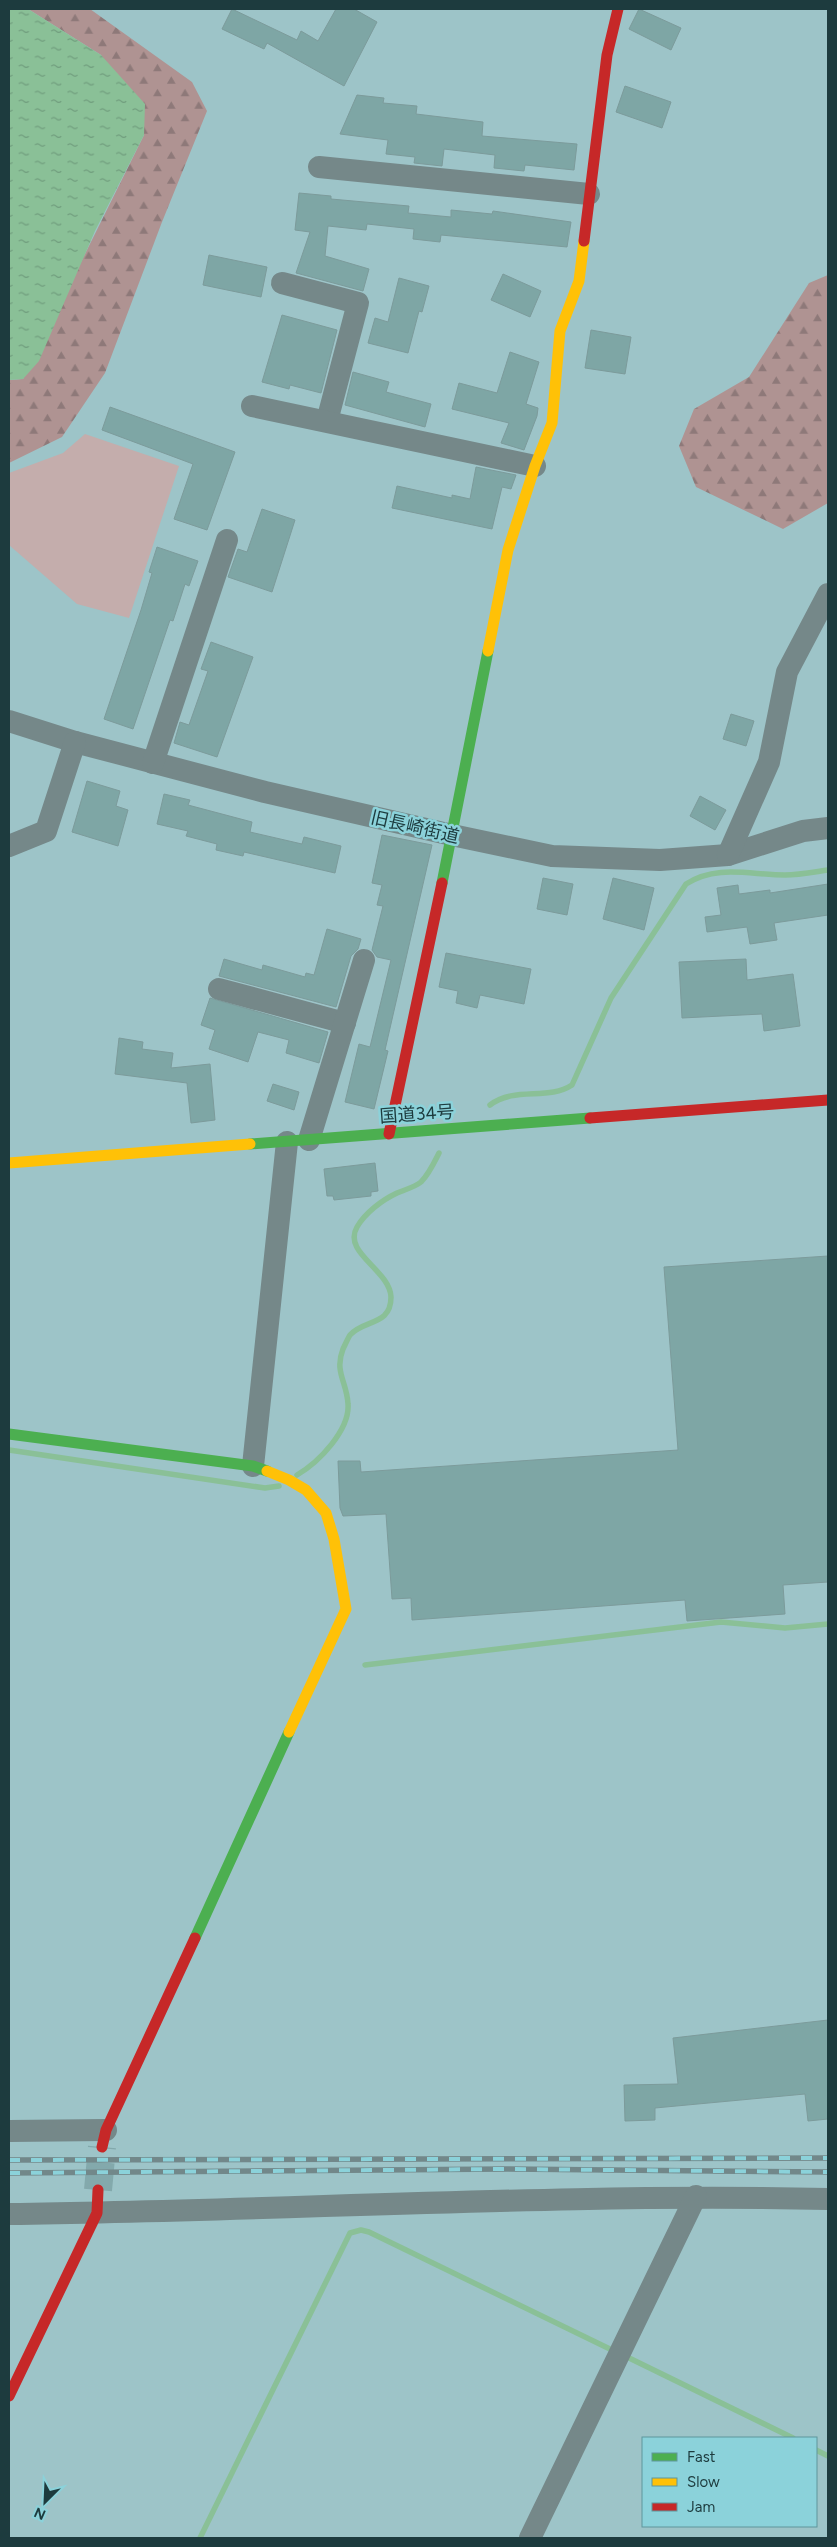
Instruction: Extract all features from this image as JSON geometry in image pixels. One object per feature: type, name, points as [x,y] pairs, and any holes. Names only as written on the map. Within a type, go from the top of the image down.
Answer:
[{"type":"main road","points":[[389,1134],[452,835],[508,550],[535,466],[552,423],[560,331],[579,281],[607,55],[618,9]]},
{"type":"main road","name":"国道34号","points":[[9,1163],[828,1100]]},
{"type":"main road","points":[[9,1434],[253,1466],[280,1474],[302,1487],[320,1504],[330,1524],[346,1609],[104,2138]]},
{"type":"main road","points":[[9,2396],[97,2213],[98,2190]]},
{"type":"street","points":[[319,166],[589,194]]},
{"type":"street","points":[[282,283],[358,302],[327,421]]},
{"type":"street","points":[[252,406],[535,466]]},
{"type":"street","points":[[153,762],[227,540]]},
{"type":"street","points":[[728,854],[769,762],[787,672],[828,594]]},
{"type":"street","name":"旧長崎街道","points":[[9,721],[75,742],[265,792],[552,856],[660,860],[728,854],[803,831],[828,828]]},
{"type":"street","points":[[9,846],[46,831],[75,742]]},
{"type":"street","points":[[310,1140],[364,960]]},
{"type":"street","points":[[219,989],[345,1023]]},
{"type":"street","points":[[253,1466],[287,1142]]},
{"type":"street","points":[[9,2131],[104,2138]]},
{"type":"street","points":[[530,2538],[696,2196]]},
{"type":"street","points":[[9,2214],[696,2196],[828,2199]]},
{"type":"shaded area","points":[[85,434],[179,466],[129,618],[77,604],[9,545],[9,473],[63,453]]},
{"type":"green space","points":[[28,9],[90,9],[192,82],[207,111],[162,222],[105,373],[62,437],[9,463],[9,380],[23,379],[144,135],[101,55]]},
{"type":"green space","points":[[828,275],[828,503],[783,529],[696,487],[679,446],[694,409],[749,377],[809,283]]},
{"type":"water","points":[[9,9],[28,9],[101,55],[145,104],[144,135],[95,231],[39,361],[23,379],[9,380]]},
{"type":"building","points":[[232,9],[297,40],[301,31],[318,41],[336,9],[354,9],[377,22],[344,86],[267,43],[264,49],[222,29]]},
{"type":"building","points":[[639,9],[681,28],[671,50],[629,29]]},
{"type":"building","points":[[625,86],[671,102],[662,128],[616,112]]},
{"type":"building","points":[[357,95],[384,98],[383,103],[417,106],[416,114],[483,122],[482,136],[577,144],[574,170],[525,165],[524,171],[494,168],[495,155],[444,149],[442,166],[414,163],[415,157],[386,154],[388,140],[340,134]]},
{"type":"building","points":[[299,193],[331,196],[331,199],[409,206],[408,213],[451,217],[451,210],[492,214],[493,211],[571,222],[567,247],[441,235],[440,242],[413,239],[414,229],[367,224],[366,230],[328,226],[325,256],[369,269],[363,291],[296,273],[310,232],[295,230]]},
{"type":"building","points":[[209,255],[267,267],[261,297],[203,285]]},
{"type":"building","points":[[503,274],[541,291],[530,317],[491,300]]},
{"type":"building","points":[[399,278],[429,286],[422,312],[419,311],[408,353],[368,343],[375,318],[388,322]]},
{"type":"building","points":[[282,315],[337,330],[321,393],[290,385],[289,389],[262,382]]},
{"type":"building","points":[[591,330],[631,337],[625,374],[585,368]]},
{"type":"building","points":[[510,352],[539,362],[526,404],[538,408],[537,416],[524,450],[501,443],[509,423],[452,409],[459,383],[497,393]]},
{"type":"building","points":[[353,372],[389,382],[386,392],[431,404],[425,427],[345,405]]},
{"type":"building","points":[[110,407],[235,452],[207,530],[174,519],[193,464],[102,430]]},
{"type":"building","points":[[476,467],[516,475],[511,489],[502,487],[492,529],[392,508],[397,486],[452,498],[452,495],[470,499]]},
{"type":"building","points":[[262,509],[295,520],[272,592],[228,577],[238,549],[247,552]]},
{"type":"building","points":[[157,547],[198,561],[189,586],[185,584],[173,621],[170,620],[133,729],[104,719],[141,610],[152,573],[149,572]]},
{"type":"building","points":[[211,642],[253,657],[217,757],[174,743],[180,722],[189,725],[208,671],[201,669]]},
{"type":"building","points":[[731,714],[754,721],[746,746],[723,739]]},
{"type":"building","points":[[87,781],[120,791],[116,806],[128,810],[118,846],[72,832]]},
{"type":"building","points":[[164,794],[190,800],[188,805],[252,822],[250,832],[302,844],[304,837],[341,846],[335,873],[244,852],[243,856],[216,850],[217,844],[186,836],[188,831],[157,824]]},
{"type":"building","points":[[700,796],[726,810],[715,830],[690,816]]},
{"type":"building","points":[[382,835],[432,845],[385,1050],[388,1051],[374,1109],[345,1102],[359,1044],[370,1047],[391,960],[377,957],[372,950],[383,906],[377,905],[382,885],[372,883]]},
{"type":"building","points":[[543,878],[573,884],[567,915],[537,909]]},
{"type":"building","points":[[613,878],[654,888],[644,930],[603,919]]},
{"type":"building","points":[[828,884],[828,915],[774,923],[777,940],[750,944],[747,927],[707,932],[705,917],[721,915],[717,888],[738,885],[739,894],[770,890],[770,893]]},
{"type":"building","points":[[327,929],[361,939],[358,949],[351,956],[336,1007],[219,976],[224,959],[262,970],[263,965],[305,977],[306,973],[314,975]]},
{"type":"building","points":[[446,953],[531,969],[524,1004],[480,995],[477,1008],[456,1003],[458,991],[439,987]]},
{"type":"building","points":[[746,959],[747,980],[793,974],[800,1026],[764,1031],[762,1014],[682,1018],[679,962]]},
{"type":"building","points":[[210,998],[328,1032],[319,1063],[286,1053],[289,1040],[258,1032],[248,1062],[209,1049],[215,1030],[201,1025]]},
{"type":"building","points":[[119,1038],[143,1042],[142,1049],[173,1053],[171,1068],[210,1064],[215,1120],[191,1123],[187,1083],[115,1074]]},
{"type":"building","points":[[273,1084],[299,1092],[294,1110],[267,1101]]},
{"type":"building","points":[[375,1163],[378,1191],[371,1192],[371,1196],[334,1200],[333,1196],[327,1196],[324,1169]]},
{"type":"building","points":[[828,1256],[828,1582],[783,1585],[785,1614],[687,1621],[685,1600],[412,1620],[411,1598],[392,1599],[386,1514],[343,1516],[340,1508],[338,1461],[360,1461],[361,1472],[678,1450],[664,1267]]},
{"type":"building","points":[[828,2020],[828,2119],[808,2121],[805,2094],[655,2108],[655,2120],[625,2121],[624,2085],[678,2084],[673,2038]]},
{"type":"waterway","points":[[490,1105],[510,1096],[553,1092],[563,1090],[572,1085],[611,998],[686,884],[698,878],[722,872],[785,875],[828,870]]},
{"type":"waterway","points":[[297,1475],[323,1454],[332,1444],[344,1424],[348,1404],[340,1364],[343,1349],[349,1336],[362,1326],[382,1318],[390,1306],[389,1287],[356,1245],[354,1236],[357,1227],[369,1212],[380,1203],[421,1182],[429,1172],[439,1153]]},
{"type":"waterway","points":[[9,1450],[265,1488],[279,1486]]},
{"type":"waterway","points":[[365,1665],[721,1622],[785,1628],[828,1624]]},
{"type":"waterway","points":[[200,2538],[350,2233],[361,2230],[369,2232],[614,2351]]},
{"type":"waterway","points":[[623,2355],[791,2437]]},
{"type":"waterway","points":[[817,2450],[828,2456]]},
{"type":"tunnel","points":[[98,2190],[102,2147]]},
{"type":"railway","points":[[9,2160],[828,2158]]},
{"type":"railway","points":[[9,2173],[506,2169],[828,2172]]},
{"type":"traffic: fast","points":[[442,883],[488,651]]},
{"type":"traffic: fast","points":[[250,1144],[590,1118]]},
{"type":"traffic: fast","points":[[9,1434],[253,1466],[267,1471]]},
{"type":"traffic: fast","points":[[195,1938],[289,1732]]},
{"type":"traffic: slow","points":[[488,651],[508,550],[535,466],[552,423],[560,331],[579,281],[584,241]]},
{"type":"traffic: slow","points":[[9,1163],[250,1144]]},
{"type":"traffic: slow","points":[[267,1471],[289,1480],[306,1490],[326,1513],[334,1539],[346,1609],[289,1732]]},
{"type":"traffic: jam","points":[[584,241],[607,55],[618,9]]},
{"type":"traffic: jam","points":[[389,1134],[442,883]]},
{"type":"traffic: jam","points":[[590,1118],[828,1100]]},
{"type":"traffic: jam","points":[[102,2147],[106,2130],[195,1938]]},
{"type":"traffic: jam","points":[[9,2396],[97,2213],[98,2190]]}]
